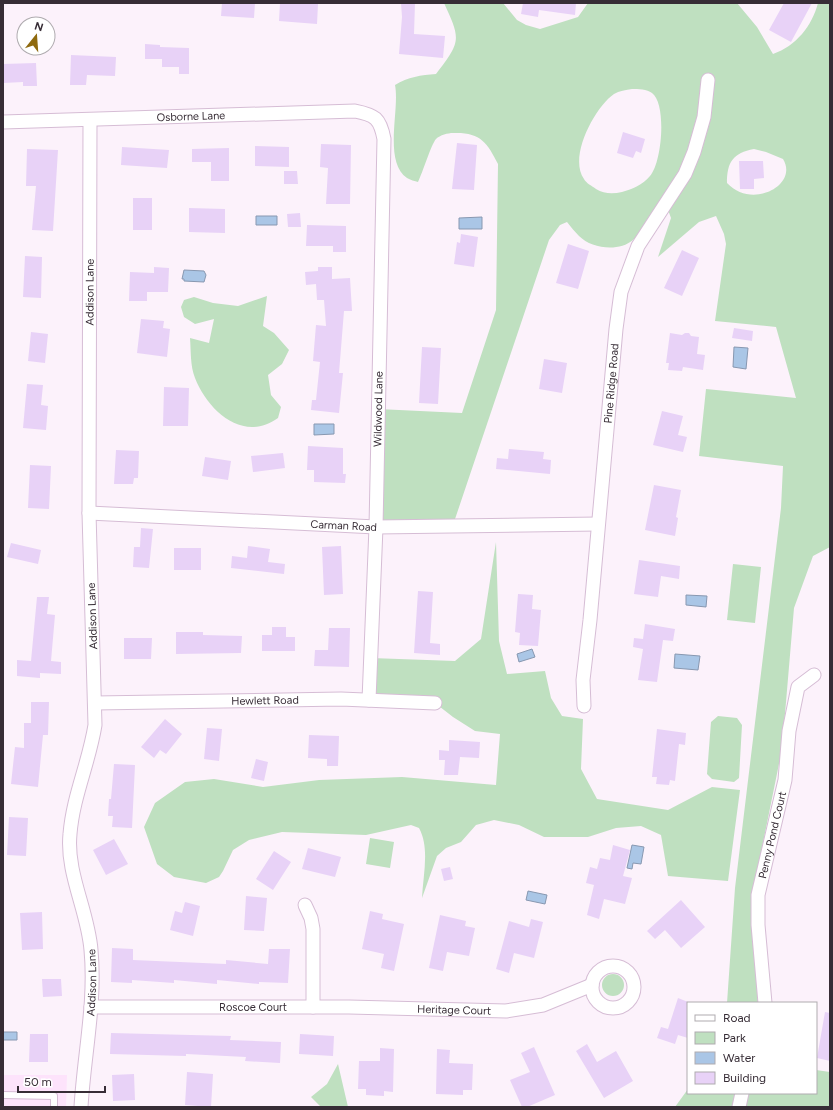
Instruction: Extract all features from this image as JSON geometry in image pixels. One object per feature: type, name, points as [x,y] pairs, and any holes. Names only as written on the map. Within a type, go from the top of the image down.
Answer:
[{"type":"street","name":"Pine Ridge Road","points":[[584,706],[583,680],[616,328],[621,292],[638,246],[685,174],[694,152],[704,117],[708,80]]},
{"type":"street","name":"Osborne Lane","points":[[3,122],[355,111],[369,114],[377,119]]},
{"type":"street","name":"Wildwood Lane","points":[[369,700],[376,527],[384,138],[377,119]]},
{"type":"street","name":"Addison Lane","points":[[81,1107],[90,1007],[91,950],[88,924],[72,866],[69,836],[76,795],[92,747],[95,725],[89,513],[90,120]]},
{"type":"street","name":"Carman Road","points":[[89,513],[376,527],[598,524]]},
{"type":"street","name":"Penny Pond Court","points":[[765,1002],[759,932],[758,895],[785,780],[792,706],[798,687],[814,676]]},
{"type":"street","name":"Hewlett Road","points":[[95,703],[369,700],[435,703]]},
{"type":"street","points":[[305,905],[311,918],[313,929],[312,1007]]},
{"type":"street","name":"Heritage Court","points":[[312,1007],[506,1011],[543,1005],[592,985]]},
{"type":"street","name":"Roscoe Court","points":[[90,1007],[312,1007]]},
{"type":"street","points":[[739,1107],[742,1094]]},
{"type":"lane","points":[[3,1095],[54,1096],[54,1107]]},
{"type":"shaded area","points":[[3,1075],[67,1075],[66,1107],[3,1107]]},
{"type":"green space","points":[[444,3],[503,3],[517,20],[526,25],[540,29],[578,17],[588,3],[737,3],[757,27],[773,54],[789,46],[802,34],[812,20],[818,3],[830,3],[830,547],[813,556],[794,608],[782,749],[752,897],[758,1002],[727,1002],[735,888],[781,508],[783,466],[699,456],[706,389],[796,398],[776,327],[715,321],[726,244],[724,234],[716,216],[699,222],[658,257],[671,218],[663,196],[638,235],[627,244],[620,246],[606,247],[591,244],[579,236],[567,222],[560,225],[549,240],[453,525],[376,527],[378,409],[462,413],[496,310],[498,164],[490,150],[482,140],[470,134],[453,133],[442,135],[434,142],[418,182],[407,178],[400,170],[396,160],[394,148],[395,85],[415,77],[436,74],[454,47],[456,33]],"holes":[[[632,89],[652,93],[657,99],[660,109],[660,147],[654,169],[644,182],[630,190],[619,193],[602,192],[586,182],[580,170],[579,158],[581,146],[586,133],[599,110],[614,94]],[[754,149],[783,159],[786,169],[785,178],[779,185],[770,191],[760,194],[749,194],[737,191],[727,183],[728,169],[736,156]]]},
{"type":"green space","points":[[267,296],[263,326],[274,333],[289,350],[282,364],[268,375],[271,395],[281,407],[278,418],[265,425],[252,427],[240,425],[228,420],[209,402],[201,390],[193,373],[190,338],[209,343],[214,319],[195,324],[184,317],[181,307],[184,300],[194,297],[213,303],[238,306]]},
{"type":"green space","points":[[496,542],[499,641],[507,674],[545,671],[551,698],[562,716],[583,719],[581,769],[597,799],[668,810],[712,787],[740,790],[728,881],[668,876],[661,835],[641,826],[616,828],[588,837],[544,837],[519,825],[494,820],[476,825],[461,842],[446,848],[437,856],[422,898],[425,862],[424,844],[419,828],[411,825],[366,835],[282,832],[249,840],[233,850],[219,877],[206,883],[174,877],[157,864],[144,827],[155,803],[185,782],[214,779],[263,787],[319,780],[402,777],[496,785],[500,734],[475,731],[435,703],[369,700],[371,658],[455,661],[481,639]]},
{"type":"green space","points":[[733,564],[761,567],[755,623],[727,620]]},
{"type":"green space","points":[[718,716],[737,718],[742,725],[739,778],[734,782],[712,779],[707,774],[711,722]]},
{"type":"green space","points":[[370,838],[394,842],[390,868],[366,864]]},
{"type":"green space","points":[[609,974],[617,974],[624,981],[624,989],[617,996],[609,996],[602,989],[602,981]]},
{"type":"green space","points":[[338,1064],[348,1107],[321,1107],[311,1097],[327,1084]]},
{"type":"green space","points":[[817,1070],[830,1072],[830,1107],[675,1107],[687,1090],[687,1094],[817,1094]]},
{"type":"water","points":[[256,216],[277,216],[277,225],[256,225]]},
{"type":"water","points":[[482,217],[482,229],[459,229],[459,218]]},
{"type":"water","points":[[184,270],[204,271],[206,275],[204,282],[184,281],[184,279],[182,279]]},
{"type":"water","points":[[734,347],[748,348],[746,369],[733,367]]},
{"type":"water","points":[[314,424],[334,424],[334,434],[314,435]]},
{"type":"water","points":[[686,595],[707,596],[706,607],[686,605]]},
{"type":"water","points":[[532,649],[535,657],[519,662],[517,654]]},
{"type":"water","points":[[675,654],[700,656],[698,670],[674,668]]},
{"type":"water","points":[[632,845],[644,847],[641,864],[633,863],[632,869],[627,868]]},
{"type":"water","points":[[528,891],[547,895],[545,904],[526,900]]},
{"type":"water","points":[[3,1032],[17,1032],[17,1040],[3,1040]]},
{"type":"building","points":[[222,3],[255,3],[254,18],[221,16]]},
{"type":"building","points":[[280,3],[318,4],[317,24],[279,21]]},
{"type":"building","points":[[401,3],[415,3],[414,34],[445,36],[443,58],[399,54],[402,17]]},
{"type":"building","points":[[523,3],[576,3],[575,15],[539,10],[538,17],[521,14]]},
{"type":"building","points":[[784,3],[812,3],[791,42],[769,30]]},
{"type":"building","points":[[145,44],[160,45],[160,47],[189,48],[189,74],[179,74],[179,67],[162,67],[162,59],[145,59]]},
{"type":"building","points":[[71,55],[116,57],[115,76],[87,75],[86,85],[70,85]]},
{"type":"building","points":[[36,63],[37,86],[23,86],[23,82],[3,83],[3,64]]},
{"type":"building","points":[[623,132],[645,139],[641,153],[636,151],[633,158],[617,153]]},
{"type":"building","points":[[457,143],[477,145],[474,190],[452,189]]},
{"type":"building","points":[[321,144],[351,145],[350,204],[326,204],[328,168],[320,167]]},
{"type":"building","points":[[255,146],[289,147],[289,167],[255,166]]},
{"type":"building","points":[[122,147],[169,150],[167,168],[121,165]]},
{"type":"building","points":[[229,148],[229,181],[211,181],[211,162],[192,162],[192,149]]},
{"type":"building","points":[[27,149],[58,150],[53,231],[32,230],[36,186],[26,186]]},
{"type":"building","points":[[739,161],[763,161],[764,178],[754,179],[754,189],[740,189]]},
{"type":"building","points":[[284,171],[297,171],[298,184],[284,184]]},
{"type":"building","points":[[133,198],[152,198],[152,230],[133,230]]},
{"type":"building","points":[[189,208],[225,209],[225,233],[189,232]]},
{"type":"building","points":[[300,213],[301,227],[288,227],[287,214]]},
{"type":"building","points":[[307,225],[346,226],[346,252],[333,252],[333,246],[306,246]]},
{"type":"building","points":[[461,234],[478,237],[474,267],[454,264],[457,242],[460,243]]},
{"type":"building","points":[[568,244],[589,251],[578,289],[556,283]]},
{"type":"building","points":[[682,250],[699,258],[682,296],[664,288]]},
{"type":"building","points":[[25,256],[42,257],[41,298],[23,297]]},
{"type":"building","points":[[154,267],[169,268],[168,292],[147,292],[147,301],[129,301],[130,272],[154,273]]},
{"type":"building","points":[[318,267],[332,267],[332,279],[350,278],[352,311],[344,311],[339,373],[343,373],[339,413],[311,410],[312,400],[316,400],[320,362],[313,361],[316,325],[326,326],[324,300],[317,300],[316,284],[306,285],[305,272],[318,271]]},
{"type":"building","points":[[141,319],[164,321],[163,328],[170,329],[167,357],[137,353]]},
{"type":"building","points":[[734,328],[753,331],[752,341],[732,338]]},
{"type":"building","points":[[31,332],[48,334],[45,363],[28,361]]},
{"type":"building","points":[[670,333],[682,335],[689,333],[691,336],[699,337],[697,354],[705,355],[703,370],[683,367],[682,371],[668,370],[669,363],[666,363]]},
{"type":"building","points":[[422,347],[441,348],[438,404],[419,403]]},
{"type":"building","points":[[544,359],[567,363],[562,393],[539,389]]},
{"type":"building","points":[[27,384],[43,385],[41,405],[48,406],[46,430],[23,428]]},
{"type":"building","points":[[164,387],[189,388],[188,426],[163,426]]},
{"type":"building","points":[[662,411],[683,416],[678,435],[687,437],[683,452],[653,445]]},
{"type":"building","points":[[308,446],[343,448],[343,474],[346,474],[345,483],[314,482],[314,470],[307,470]]},
{"type":"building","points":[[509,449],[544,452],[543,459],[551,460],[550,474],[496,469],[497,458],[508,459]]},
{"type":"building","points":[[116,450],[139,451],[138,478],[134,478],[133,484],[114,484]]},
{"type":"building","points":[[283,453],[285,468],[253,472],[251,456]]},
{"type":"building","points":[[205,457],[231,461],[228,480],[202,476]]},
{"type":"building","points":[[30,465],[51,466],[49,509],[28,508]]},
{"type":"building","points":[[654,485],[681,490],[676,517],[678,518],[675,536],[645,530]]},
{"type":"building","points":[[141,528],[153,529],[149,568],[133,567],[134,547],[140,547]]},
{"type":"building","points":[[11,543],[41,550],[38,564],[7,557]]},
{"type":"building","points":[[248,546],[270,549],[268,562],[285,564],[284,574],[231,568],[232,556],[247,558]]},
{"type":"building","points":[[341,546],[343,594],[324,595],[322,547]]},
{"type":"building","points":[[174,548],[201,548],[201,570],[174,570]]},
{"type":"building","points":[[639,560],[680,566],[679,579],[661,576],[658,597],[634,594]]},
{"type":"building","points":[[418,591],[433,592],[430,643],[440,644],[440,655],[414,653]]},
{"type":"building","points":[[518,594],[533,595],[532,609],[541,610],[538,646],[519,645],[520,633],[515,632]]},
{"type":"building","points":[[37,597],[49,597],[47,614],[55,615],[51,661],[61,662],[61,674],[40,673],[40,678],[17,676],[17,660],[31,661]]},
{"type":"building","points":[[645,624],[675,629],[673,641],[663,640],[657,682],[638,680],[643,649],[633,647],[634,638],[643,639]]},
{"type":"building","points":[[272,627],[286,627],[286,637],[295,637],[295,651],[262,651],[262,635],[272,635]]},
{"type":"building","points":[[329,628],[350,628],[349,667],[314,666],[315,650],[328,650]]},
{"type":"building","points":[[176,632],[203,632],[203,635],[242,636],[241,653],[176,654]]},
{"type":"building","points":[[124,638],[152,638],[151,659],[124,659]]},
{"type":"building","points":[[31,702],[49,702],[48,735],[43,735],[38,787],[11,784],[15,747],[24,748],[24,723],[31,723]]},
{"type":"building","points":[[165,719],[182,734],[166,754],[160,750],[154,758],[141,747]]},
{"type":"building","points":[[207,728],[222,729],[219,761],[204,759]]},
{"type":"building","points":[[657,729],[686,733],[685,745],[679,744],[675,781],[670,780],[669,785],[656,784],[657,777],[652,777]]},
{"type":"building","points":[[309,735],[339,736],[338,766],[327,766],[327,759],[308,758]]},
{"type":"building","points":[[449,740],[480,742],[479,758],[460,757],[458,775],[444,775],[445,760],[439,760],[439,750],[449,751]]},
{"type":"building","points":[[256,759],[268,762],[264,781],[251,778]]},
{"type":"building","points":[[114,764],[135,765],[132,828],[112,827],[113,816],[108,816]]},
{"type":"building","points":[[9,817],[28,818],[26,856],[7,855]]},
{"type":"building","points":[[114,839],[128,864],[106,875],[93,850]]},
{"type":"building","points":[[613,845],[630,850],[623,876],[632,878],[625,904],[604,899],[599,919],[587,915],[594,885],[586,883],[590,867],[597,869],[600,858],[610,860]]},
{"type":"building","points":[[308,848],[341,857],[335,877],[302,869]]},
{"type":"building","points":[[274,851],[291,862],[273,890],[256,879]]},
{"type":"building","points":[[450,867],[453,879],[444,881],[441,869]]},
{"type":"building","points":[[246,896],[267,898],[264,931],[244,930]]},
{"type":"building","points":[[681,900],[705,927],[681,948],[665,930],[655,939],[647,931]]},
{"type":"building","points":[[185,902],[200,906],[193,936],[170,930],[175,911],[182,913]]},
{"type":"building","points":[[370,911],[383,914],[382,919],[404,924],[394,971],[381,968],[384,954],[362,949]]},
{"type":"building","points":[[42,912],[43,949],[22,950],[20,913]]},
{"type":"building","points":[[440,915],[466,921],[465,926],[475,928],[469,956],[447,952],[443,971],[429,968]]},
{"type":"building","points":[[531,919],[543,922],[534,958],[514,953],[509,973],[496,969],[509,921],[529,927]]},
{"type":"building","points":[[112,948],[133,949],[133,960],[226,964],[226,960],[268,964],[269,949],[290,949],[288,983],[259,982],[259,984],[217,980],[217,984],[174,980],[174,983],[132,980],[132,983],[111,982]]},
{"type":"building","points":[[42,979],[61,979],[62,996],[43,997]]},
{"type":"building","points":[[678,998],[688,1002],[687,1038],[678,1035],[675,1044],[657,1038],[661,1027],[668,1029]]},
{"type":"building","points":[[825,1012],[830,1013],[830,1061],[817,1058]]},
{"type":"building","points":[[111,1033],[231,1036],[230,1040],[281,1042],[280,1063],[245,1061],[246,1057],[186,1054],[186,1056],[110,1054]]},
{"type":"building","points":[[30,1034],[48,1034],[48,1062],[29,1062]]},
{"type":"building","points":[[300,1034],[334,1036],[333,1056],[299,1054]]},
{"type":"building","points":[[587,1044],[597,1062],[616,1051],[633,1081],[604,1098],[576,1051]]},
{"type":"building","points":[[534,1047],[555,1095],[527,1107],[522,1107],[510,1080],[530,1072],[521,1053]]},
{"type":"building","points":[[380,1048],[394,1049],[393,1092],[384,1091],[384,1096],[366,1095],[366,1089],[358,1089],[359,1061],[380,1061]]},
{"type":"building","points":[[437,1049],[450,1050],[449,1063],[473,1064],[472,1090],[463,1090],[463,1095],[436,1094]]},
{"type":"building","points":[[187,1072],[213,1074],[211,1107],[185,1105]]},
{"type":"building","points":[[134,1074],[135,1100],[113,1101],[112,1075]]}]
